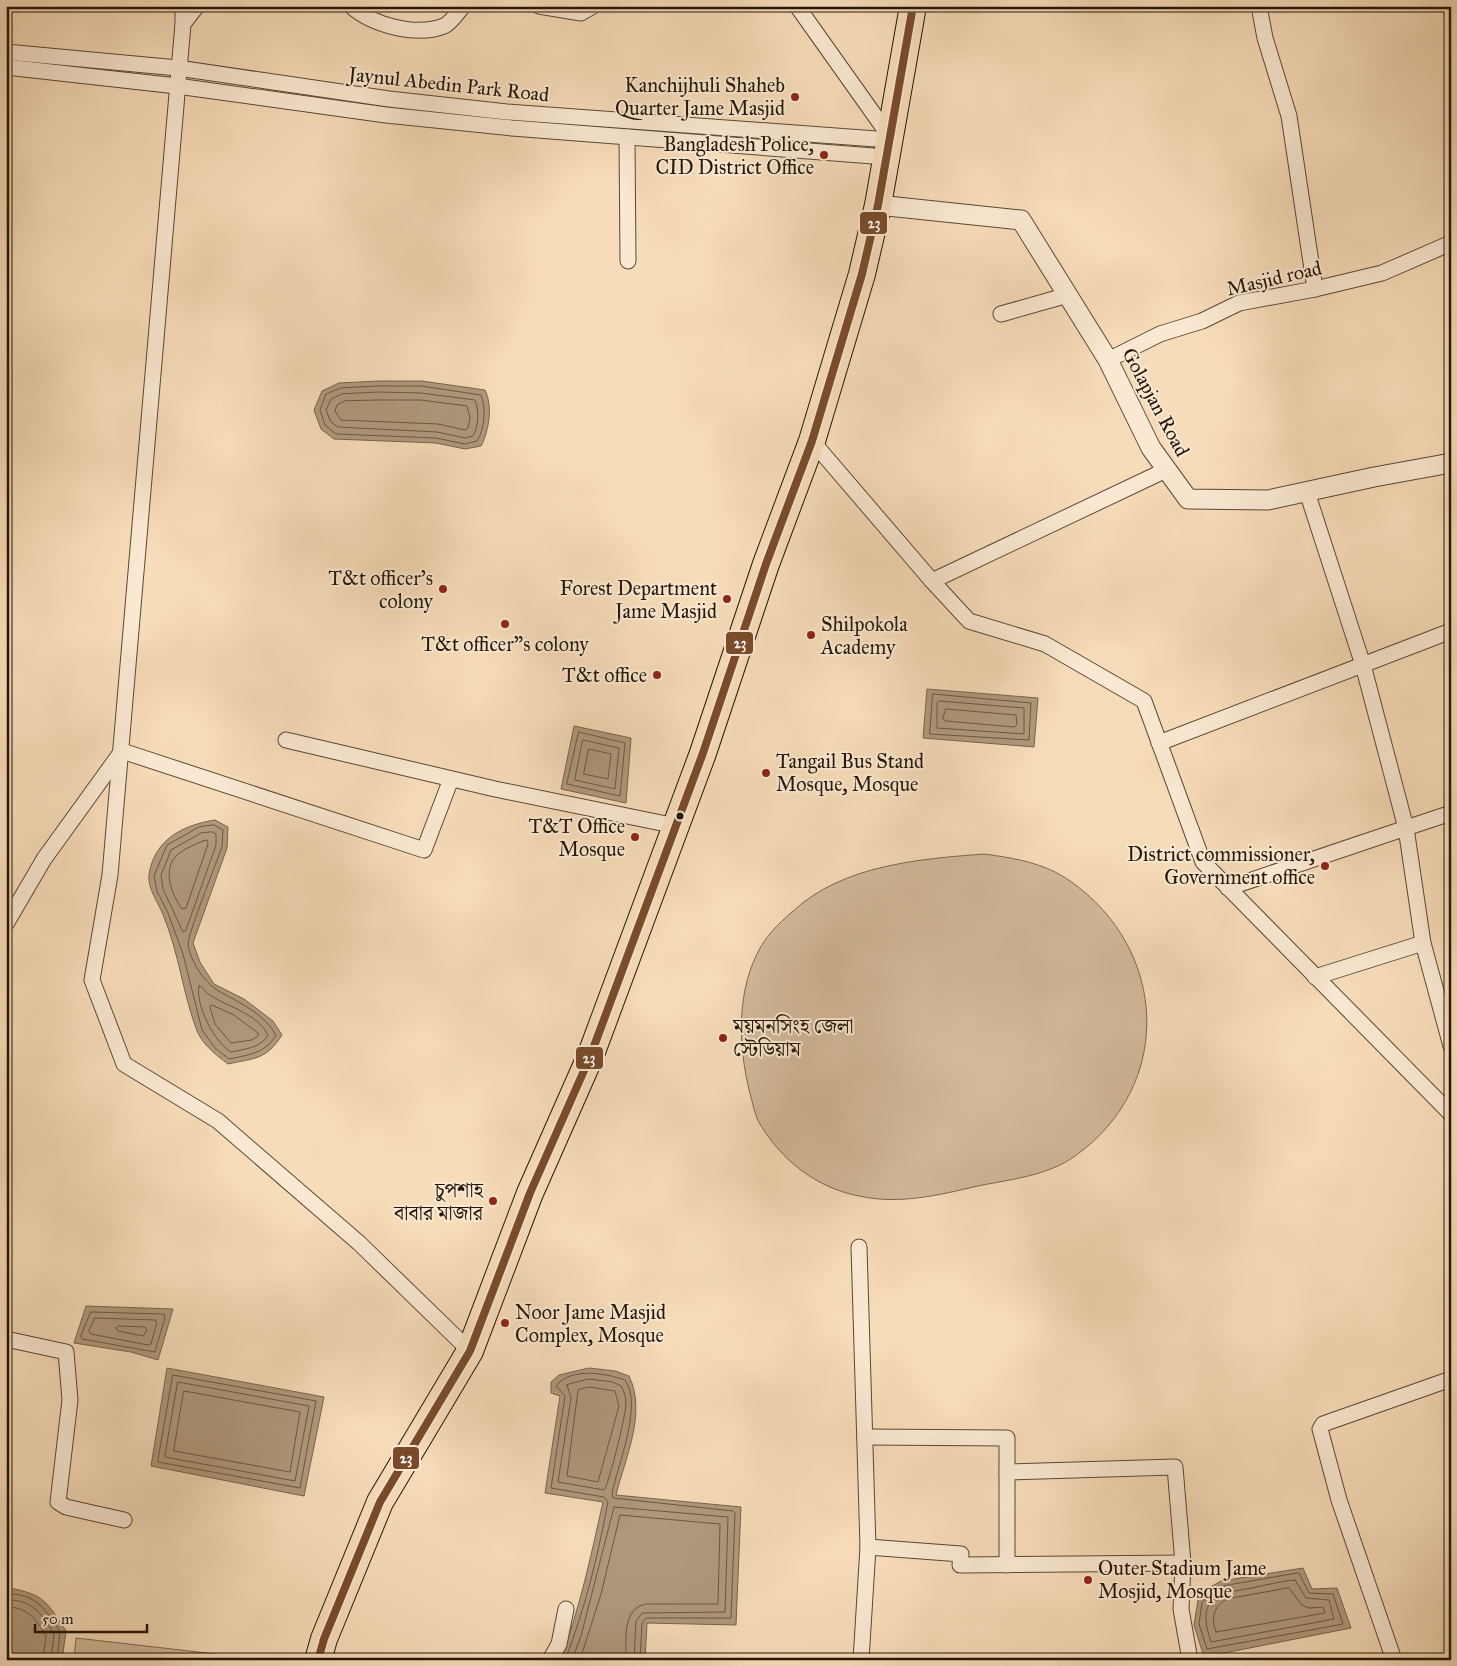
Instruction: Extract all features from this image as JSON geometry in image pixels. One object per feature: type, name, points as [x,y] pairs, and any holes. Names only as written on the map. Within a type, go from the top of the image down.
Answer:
[{"type":"highway","points":[[318,1660],[324,1639],[380,1502],[470,1351],[530,1193],[590,1057],[703,753],[766,564],[812,441],[859,283],[878,205],[912,6]]},
{"type":"street","points":[[183,6],[122,751],[110,875],[92,980],[124,1064],[218,1121],[359,1244],[470,1351]]},
{"type":"street","points":[[183,24],[197,6]]},
{"type":"street","points":[[351,6],[372,20],[405,28],[429,30],[446,26],[463,6]]},
{"type":"street","points":[[539,6],[581,13],[593,6]]},
{"type":"street","points":[[797,6],[889,145]]},
{"type":"street","points":[[1259,6],[1265,38],[1290,116],[1315,289]]},
{"type":"street","name":"Jaynul Abedin Park Road","points":[[6,52],[178,68],[389,99],[497,111],[843,137],[889,145]]},
{"type":"street","name":"Jaynul Abedin Park Road","points":[[6,67],[177,86],[386,115],[627,137],[842,154],[889,145]]},
{"type":"street","points":[[746,147],[748,130]]},
{"type":"street","points":[[627,137],[628,262]]},
{"type":"street","points":[[842,154],[843,137]]},
{"type":"street","name":"Golapjan Road","points":[[878,205],[1021,220],[1108,360],[1151,448],[1188,499],[1268,500],[1374,477],[1451,464]]},
{"type":"street","name":"Masjid road","points":[[1108,360],[1160,334],[1202,321],[1240,303],[1382,274],[1451,243]]},
{"type":"street","points":[[1001,314],[1068,295]]},
{"type":"street","points":[[812,441],[932,581],[969,621],[1045,644],[1144,701],[1202,862],[1451,1114]]},
{"type":"street","points":[[932,581],[1166,470]]},
{"type":"street","points":[[1307,492],[1363,665],[1406,828],[1423,943],[1451,1046]]},
{"type":"street","points":[[1159,743],[1451,630]]},
{"type":"street","points":[[286,740],[451,779],[676,826]]},
{"type":"street","points":[[122,751],[424,850],[451,779]]},
{"type":"street","points":[[6,924],[13,899],[122,751]]},
{"type":"street","points":[[1228,888],[1451,814]]},
{"type":"street","points":[[1315,977],[1423,943]]},
{"type":"street","points":[[860,1247],[868,1547],[861,1660]]},
{"type":"street","points":[[6,1339],[66,1352],[70,1400],[58,1502],[66,1507],[124,1520]]},
{"type":"street","points":[[1394,1660],[1342,1509],[1320,1429],[1323,1424],[1451,1378]]},
{"type":"street","points":[[865,1436],[1007,1438],[1007,1564]]},
{"type":"street","points":[[1007,1472],[1175,1467],[1182,1563],[1182,1609],[1190,1660]]},
{"type":"street","points":[[868,1547],[962,1554],[960,1565],[1182,1563]]},
{"type":"street","points":[[550,1660],[559,1644],[566,1609]]},
{"type":"shaded area","points":[[984,854],[1029,862],[1050,870],[1070,881],[1102,909],[1126,943],[1141,979],[1147,1017],[1143,1056],[1130,1093],[1108,1127],[1075,1156],[1064,1163],[1041,1172],[1016,1179],[919,1198],[874,1199],[829,1187],[802,1171],[779,1150],[759,1122],[755,1113],[744,1065],[741,1027],[745,989],[757,954],[768,936],[777,926],[812,896],[834,884],[882,867],[908,862]]},
{"type":"shaded area","points":[[76,1638],[268,1660],[74,1660]]},
{"type":"water","points":[[422,381],[485,390],[489,403],[489,418],[481,446],[465,449],[436,443],[334,439],[321,429],[314,410],[322,391],[339,383]]},
{"type":"water","points":[[927,689],[1038,698],[1034,747],[923,738]]},
{"type":"water","points":[[574,726],[631,738],[626,803],[561,789]]},
{"type":"water","points":[[215,820],[228,827],[227,848],[193,943],[200,962],[214,984],[244,999],[273,1021],[282,1035],[265,1054],[253,1059],[228,1064],[206,1045],[197,1031],[169,931],[149,880],[152,862],[164,843],[182,830],[203,822]]},
{"type":"water","points":[[86,1306],[173,1309],[158,1360],[131,1352],[74,1343]]},
{"type":"water","points":[[167,1368],[324,1397],[304,1496],[151,1466]]},
{"type":"water","points":[[589,1368],[615,1371],[629,1376],[634,1390],[636,1405],[633,1436],[616,1495],[741,1507],[736,1625],[647,1623],[645,1660],[560,1660],[579,1602],[603,1502],[545,1493],[560,1396],[551,1393],[551,1382],[559,1375]]},
{"type":"water","points":[[1303,1568],[1312,1589],[1337,1588],[1351,1628],[1204,1657],[1194,1625],[1198,1600],[1207,1589],[1221,1581]]},
{"type":"water","points":[[10,1588],[39,1597],[54,1613],[66,1631],[62,1660],[6,1660],[6,1589]]},
{"type":"transit line","name":"23","points":[[318,1660],[324,1639],[380,1502],[470,1351],[530,1193],[590,1057],[703,753],[766,564],[812,441],[862,274],[878,205],[913,6]]},
{"type":"place","name":"Kanchijhuli Shaheb Quarter Jame Masjid","points":[[795,97]]},
{"type":"place","name":"Bangladesh Police, CID District Office","points":[[824,155]]},
{"type":"place","name":"T&t officer's colony","points":[[443,589]]},
{"type":"place","name":"Forest Department Jame Masjid","points":[[727,599]]},
{"type":"place","name":"T&t officer\"s colony","points":[[505,624]]},
{"type":"place","name":"Shilpokola Academy","points":[[811,635]]},
{"type":"place","name":"T&t office","points":[[657,675]]},
{"type":"place","name":"Tangail Bus Stand Mosque, Mosque","points":[[766,773]]},
{"type":"place","name":"T&T Office Mosque","points":[[635,837]]},
{"type":"place","name":"District commissioner, Government office","points":[[1325,866]]},
{"type":"place","name":"ময়মনসিংহ জেলা স্টেডিয়াম","points":[[723,1038]]},
{"type":"place","name":"চুপশাহ বাবার মাজার","points":[[493,1201]]},
{"type":"place","name":"Noor Jame Masjid Complex, Mosque","points":[[505,1323]]},
{"type":"place","name":"Outer Stadium Jame Mosjid, Mosque","points":[[1088,1580]]}]
